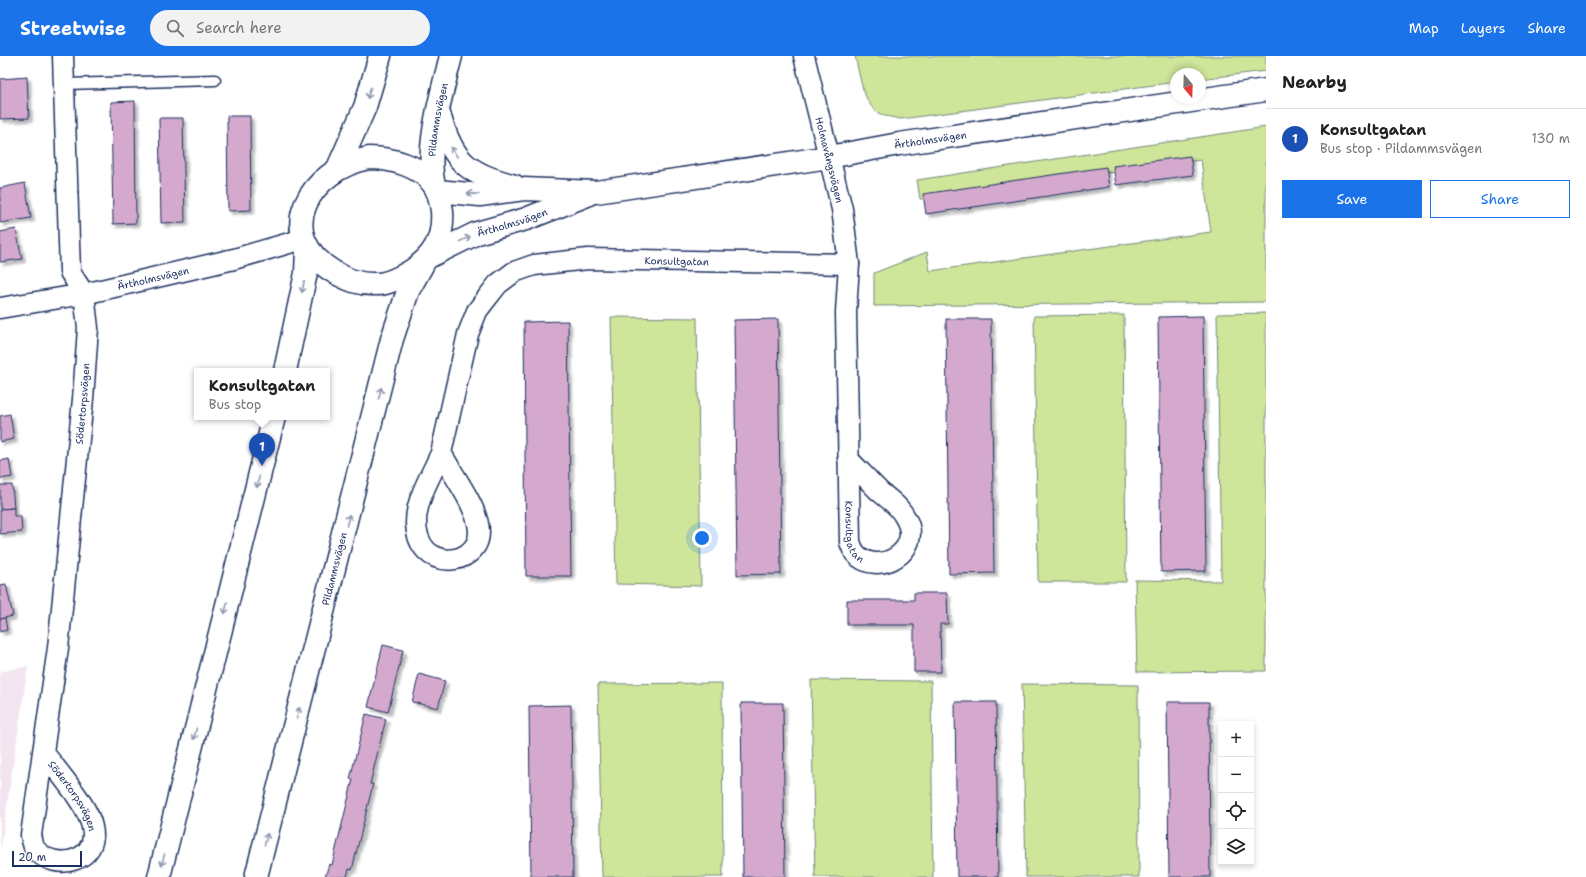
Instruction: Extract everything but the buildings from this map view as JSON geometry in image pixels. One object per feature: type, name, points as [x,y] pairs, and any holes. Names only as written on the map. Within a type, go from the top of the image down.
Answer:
[{"type":"main road","points":[[338,168],[365,107],[380,56]]},
{"type":"main road","name":"Pildammsvägen","points":[[435,188],[431,175],[433,145],[438,111],[451,56]]},
{"type":"main road","name":"Ärtholmsvägen","points":[[435,188],[480,195],[524,189],[596,192],[829,157],[915,142],[1266,90]]},
{"type":"main road","points":[[438,111],[444,133],[453,151],[463,163],[486,178],[524,189]]},
{"type":"main road","points":[[286,368],[306,273],[305,244],[300,229],[306,206],[319,184],[338,168],[352,161],[380,158],[421,173],[435,188],[441,204],[442,224],[439,240],[426,260]]},
{"type":"main road","name":"Ärtholmsvägen","points":[[305,244],[330,269],[354,282],[379,284],[396,279],[426,260],[477,233],[526,218],[596,192]]},
{"type":"main road","name":"Pildammsvägen","points":[[256,877],[392,339],[408,291],[426,260]]},
{"type":"main road","points":[[159,877],[273,420]]},
{"type":"street","name":"Södertorpsvägen","points":[[44,753],[80,802],[92,826],[94,841],[88,851],[78,859],[62,863],[48,860],[35,848],[31,835],[58,648],[83,399],[88,328],[84,294],[70,272],[63,56]]},
{"type":"street","name":"Holmavångsvägen","points":[[804,56],[842,209],[848,264]]},
{"type":"street","name":"Ärtholmsvägen","points":[[0,308],[84,294],[305,244]]},
{"type":"street","name":"Konsultgatan","points":[[441,453],[474,512],[479,534],[473,549],[462,558],[448,560],[435,558],[424,548],[418,536],[416,521],[421,498],[441,453],[468,334],[477,311],[498,284],[514,272],[534,265],[588,259],[848,264],[846,312],[848,459],[850,542],[855,553],[867,560],[881,563],[897,557],[907,548],[911,534],[906,519],[896,505],[848,459]]},
{"type":"lane","points":[[64,84],[215,80]]},
{"type":"shaded area","points":[[28,666],[1,845],[0,847],[0,672]]},
{"type":"green space","points":[[855,56],[1266,56],[1266,71],[1206,78],[1206,68],[1170,68],[1170,83],[901,119],[885,116],[872,107],[867,99],[861,82]]},
{"type":"green space","points":[[1266,127],[1266,302],[874,306],[874,273],[927,252],[930,271],[1211,232],[1201,160],[920,199],[917,180]]},
{"type":"green space","points":[[1266,313],[1266,671],[1137,672],[1135,580],[1221,581],[1217,314]]},
{"type":"green space","points":[[1124,315],[1126,582],[1038,582],[1034,316]]},
{"type":"green space","points":[[611,317],[697,318],[701,586],[616,584]]},
{"type":"green space","points":[[811,680],[931,681],[933,877],[815,877]]},
{"type":"green space","points":[[722,683],[723,877],[602,877],[598,684]]},
{"type":"green space","points":[[1022,684],[1138,685],[1139,877],[1026,877]]},
{"type":"place","name":"Konsultgatan","points":[[262,466]]}]
